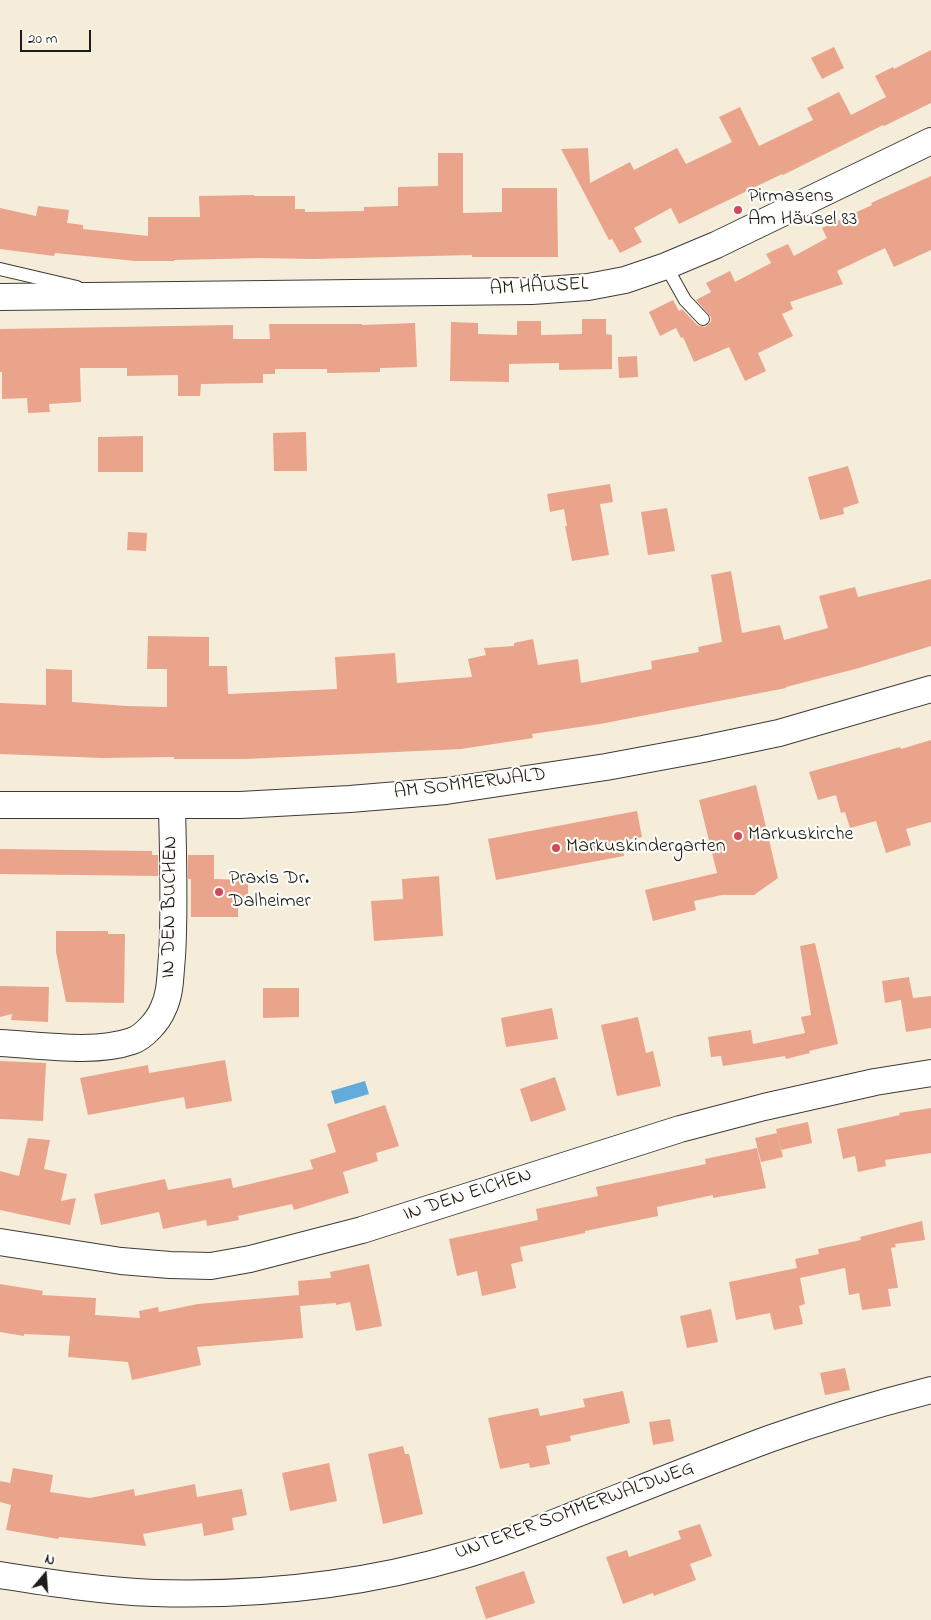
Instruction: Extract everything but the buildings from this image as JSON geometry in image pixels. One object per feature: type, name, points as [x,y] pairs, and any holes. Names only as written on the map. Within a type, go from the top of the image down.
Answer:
[{"type":"street","name":"AM HÄUSEL","points":[[0,297],[532,291],[588,287],[616,282],[666,266],[716,245],[931,142]]},
{"type":"street","name":"AM SOMMERWALD","points":[[0,805],[240,805],[446,791],[606,767],[779,733],[931,689]]},
{"type":"street","name":"IN DEN BUCHEN","points":[[0,1043],[113,1047],[135,1040],[154,1025],[164,1009],[170,987],[174,930],[172,806]]},
{"type":"street","name":"IN DEN EICHEN","points":[[0,1242],[121,1261],[170,1265],[211,1266],[250,1259],[362,1230],[680,1129],[764,1107],[875,1082],[931,1073]]},
{"type":"street","name":"UNTERER SOMMERWALDWEG","points":[[0,1575],[76,1587],[154,1593],[283,1589],[342,1582],[405,1570],[461,1556],[522,1536],[771,1439],[882,1403],[931,1390]]},
{"type":"lane","points":[[666,266],[685,300],[703,320]]},
{"type":"lane","name":"AM HÄUSEL","points":[[0,269],[116,296]]},
{"type":"water","points":[[365,1081],[369,1094],[335,1104],[331,1091]]},
{"type":"place","name":"Pirmasens Am Häusel 83","points":[[738,210]]},
{"type":"place","name":"Markuskirche","points":[[738,836]]},
{"type":"place","name":"Markuskindergarten","points":[[556,848]]},
{"type":"place","name":"Praxis Dr. Dalheimer","points":[[219,892]]}]
